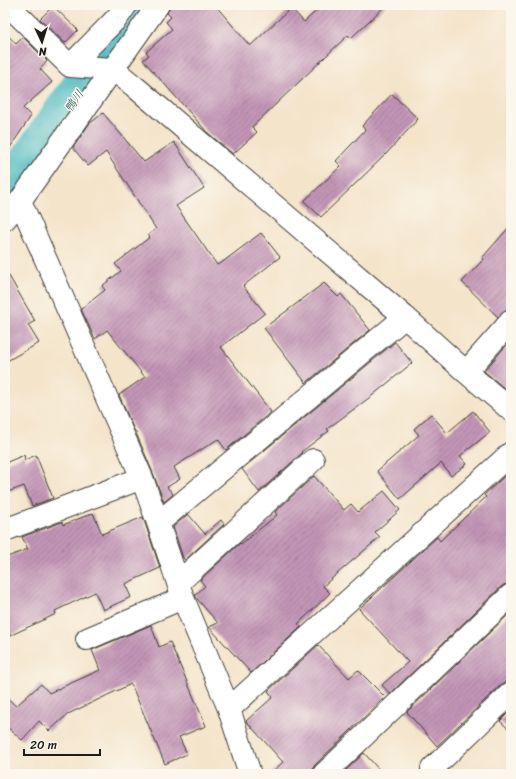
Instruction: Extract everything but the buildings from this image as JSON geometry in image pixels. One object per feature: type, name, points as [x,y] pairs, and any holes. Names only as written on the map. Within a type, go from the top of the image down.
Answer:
[{"type":"street","points":[[8,5],[70,66],[113,69],[405,316],[466,372],[511,410]]},
{"type":"street","points":[[5,219],[20,201],[158,5]]},
{"type":"street","points":[[70,66],[117,9],[133,40]]},
{"type":"street","points":[[20,201],[142,478],[181,591],[229,709],[250,774]]},
{"type":"street","points":[[158,523],[405,316]]},
{"type":"street","points":[[466,372],[511,321]]},
{"type":"street","points":[[229,709],[511,453]]},
{"type":"street","points":[[87,639],[181,591],[313,460]]},
{"type":"street","points":[[5,530],[142,478]]},
{"type":"street","points":[[324,774],[511,595]]},
{"type":"street","points":[[432,769],[511,693]]},
{"type":"waterway","name":"鴨川","points":[[5,195],[31,163],[140,5]]}]
